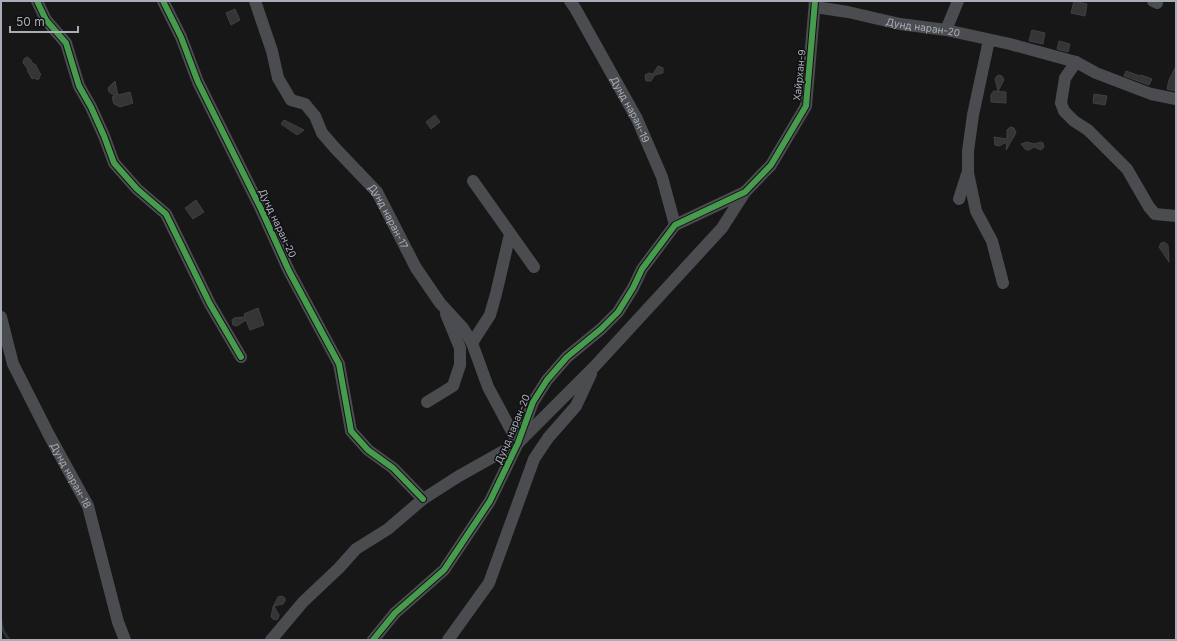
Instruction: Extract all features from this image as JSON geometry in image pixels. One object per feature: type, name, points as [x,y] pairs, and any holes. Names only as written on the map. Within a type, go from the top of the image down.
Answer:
[{"type":"street","points":[[38,1],[46,20],[66,43],[78,86],[91,107],[104,136],[114,164],[137,189],[166,214],[210,304],[241,357]]},
{"type":"street","name":"Дунд наран-20","points":[[163,1],[181,37],[198,82],[258,202],[289,271],[339,364],[351,431],[368,450],[393,468],[423,499]]},
{"type":"street","name":"Дунд наран-17","points":[[255,1],[272,51],[278,78],[291,100],[305,104],[315,116],[322,133],[330,143],[377,192],[416,268],[440,303],[464,328],[472,343],[488,386],[518,443]]},
{"type":"street","name":"Дунд наран-19","points":[[570,1],[637,119],[662,177],[675,225]]},
{"type":"street","points":[[946,30],[958,1]]},
{"type":"street","name":"Дунд наран-20","points":[[815,4],[900,24],[946,30],[1076,62],[1096,73],[1137,89],[1176,100]]},
{"type":"street","name":"Хайрхан-9","points":[[771,165],[806,106],[815,4]]},
{"type":"street","points":[[989,40],[973,115],[968,151],[968,173],[976,210],[992,241],[1003,283]]},
{"type":"street","points":[[1076,62],[1065,78],[1061,103],[1064,111],[1074,121],[1088,130],[1127,169],[1149,207],[1156,214],[1176,216]]},
{"type":"street","name":"Дунд наран-20","points":[[373,640],[395,614],[444,570],[490,502],[518,443],[533,402],[547,380],[567,357],[601,329],[618,312],[633,288],[642,269],[675,225],[745,192],[771,165]]},
{"type":"street","points":[[959,199],[968,173]]},
{"type":"street","points":[[472,181],[534,267]]},
{"type":"street","points":[[518,443],[595,366],[722,228],[745,192]]},
{"type":"street","points":[[472,343],[490,315],[510,234]]},
{"type":"street","points":[[427,402],[453,386],[460,366],[460,348],[440,303]]},
{"type":"street","name":"Дунд наран-18","points":[[1,317],[13,364],[49,435],[88,506],[124,640]]},
{"type":"street","points":[[448,640],[489,583],[534,459],[548,438],[576,406],[595,366]]},
{"type":"street","name":"Дунд наран-20","points":[[271,640],[304,602],[356,549],[388,529],[423,499],[459,476],[518,443]]},
{"type":"building","points":[[1074,1],[1087,4],[1085,16],[1071,13]]},
{"type":"building","points":[[235,9],[240,20],[231,25],[226,13]]},
{"type":"building","points":[[1032,30],[1045,33],[1043,44],[1029,41]]},
{"type":"building","points":[[1059,41],[1070,44],[1068,52],[1057,49]]},
{"type":"building","points":[[27,57],[33,64],[35,64],[41,75],[37,80],[35,78],[32,79],[27,70],[28,69],[23,63],[24,59]]},
{"type":"building","points":[[658,66],[663,68],[663,73],[655,75],[651,81],[646,81],[645,75],[649,73],[653,74]]},
{"type":"building","points":[[1176,66],[1176,91],[1167,89],[1169,80]]},
{"type":"building","points":[[1126,71],[1152,79],[1149,85],[1124,76]]},
{"type":"building","points":[[999,75],[1002,76],[1004,80],[998,91],[995,79]]},
{"type":"building","points":[[115,81],[118,95],[130,92],[133,103],[120,107],[114,104],[112,97],[115,96],[109,92],[108,88]]},
{"type":"building","points":[[993,91],[1006,92],[1006,103],[991,102],[991,94],[993,94]]},
{"type":"building","points":[[1094,94],[1107,96],[1105,105],[1093,103]]},
{"type":"building","points":[[435,115],[440,122],[431,129],[426,122]]},
{"type":"building","points":[[284,120],[304,130],[297,135],[281,124]]},
{"type":"building","points":[[1010,127],[1014,128],[1016,133],[1006,150],[1007,142],[999,146],[995,145],[994,137],[1007,139],[1007,130]]},
{"type":"building","points":[[1027,142],[1034,144],[1041,142],[1043,143],[1044,147],[1041,150],[1034,147],[1026,150],[1021,144]]},
{"type":"building","points":[[196,200],[204,212],[193,219],[185,208]]},
{"type":"building","points":[[1164,242],[1168,245],[1169,262],[1159,247],[1161,243]]},
{"type":"building","points":[[258,308],[264,325],[250,330],[246,320],[237,326],[233,325],[232,320],[234,318],[245,317],[244,314]]},
{"type":"building","points":[[282,596],[285,598],[283,604],[274,606],[279,615],[278,619],[274,620],[271,617],[273,607],[278,597]]},
{"type":"waterway","points":[[1,621],[3,630],[9,640]]},
{"type":"cycle path","points":[[37,1],[46,20],[66,43],[79,86],[91,107],[114,163],[137,189],[166,214],[210,304],[241,357]]},
{"type":"cycle path","points":[[163,1],[181,37],[198,82],[261,209],[289,271],[339,364],[351,431],[368,450],[393,468],[423,499]]},
{"type":"cycle path","points":[[373,640],[395,613],[444,570],[490,501],[518,443],[533,402],[547,380],[567,357],[601,329],[618,312],[633,288],[642,269],[675,225],[745,192],[771,165],[806,106],[815,1]]}]
